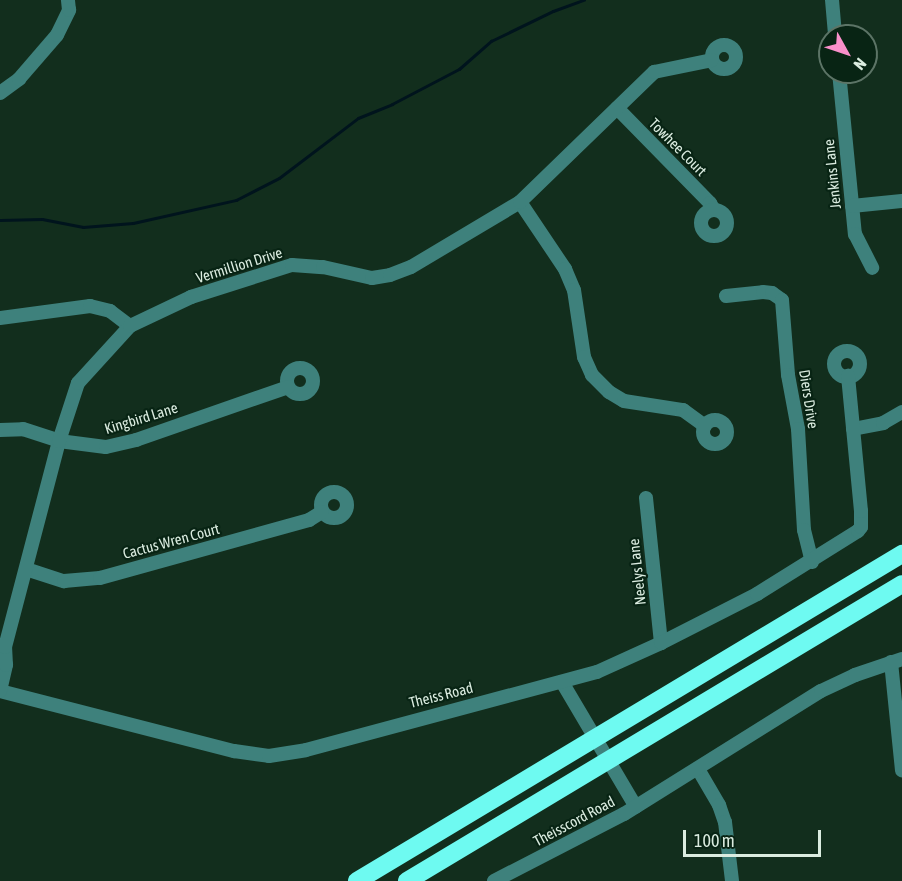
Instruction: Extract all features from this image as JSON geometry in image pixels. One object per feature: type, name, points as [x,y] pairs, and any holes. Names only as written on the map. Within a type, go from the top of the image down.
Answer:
[{"type":"highway","points":[[357,881],[902,554]]},
{"type":"highway","points":[[406,881],[902,584]]},
{"type":"street","points":[[0,93],[19,79],[57,35],[69,10],[68,0]]},
{"type":"street","points":[[832,0],[834,24]]},
{"type":"street","name":"Vermillion Drive","points":[[0,691],[6,665],[3,651],[59,441],[78,383],[130,326],[191,297],[292,265],[323,267],[372,278],[390,275],[411,267],[520,202],[654,72],[712,60]]},
{"type":"street","name":"Jenkins Lane","points":[[840,84],[855,234],[872,268]]},
{"type":"street","name":"Towhee Court","points":[[617,108],[710,203],[714,210]]},
{"type":"street","points":[[852,206],[902,201]]},
{"type":"street","points":[[520,202],[566,269],[574,290],[584,357],[592,375],[609,392],[624,401],[683,410],[705,426]]},
{"type":"street","name":"Diers Drive","points":[[726,296],[763,292],[772,293],[782,300],[788,375],[798,429],[804,530],[812,562]]},
{"type":"street","points":[[0,318],[90,306],[110,311],[130,326]]},
{"type":"street","points":[[848,376],[853,429],[883,423],[902,412]]},
{"type":"street","name":"Kingbird Lane","points":[[0,430],[23,429],[59,441],[106,447],[136,440],[288,387]]},
{"type":"street","name":"Theiss Road","points":[[0,691],[234,751],[269,756],[306,750],[597,672],[661,643],[757,594],[853,536],[861,527],[853,429]]},
{"type":"street","name":"Neelys Lane","points":[[646,498],[661,643]]},
{"type":"street","name":"Cactus Wren Court","points":[[26,569],[64,581],[100,578],[309,520],[322,512]]},
{"type":"street","points":[[636,807],[821,691],[896,661],[902,770]]},
{"type":"street","name":"Theisscord Road","points":[[494,881],[636,807],[577,711],[562,682]]},
{"type":"street","points":[[698,769],[719,805],[725,822],[732,881]]},
{"type":"waterway","points":[[0,220],[42,219],[83,227],[133,223],[236,200],[279,178],[358,118],[392,104],[459,69],[491,41],[553,11],[584,0]]}]
